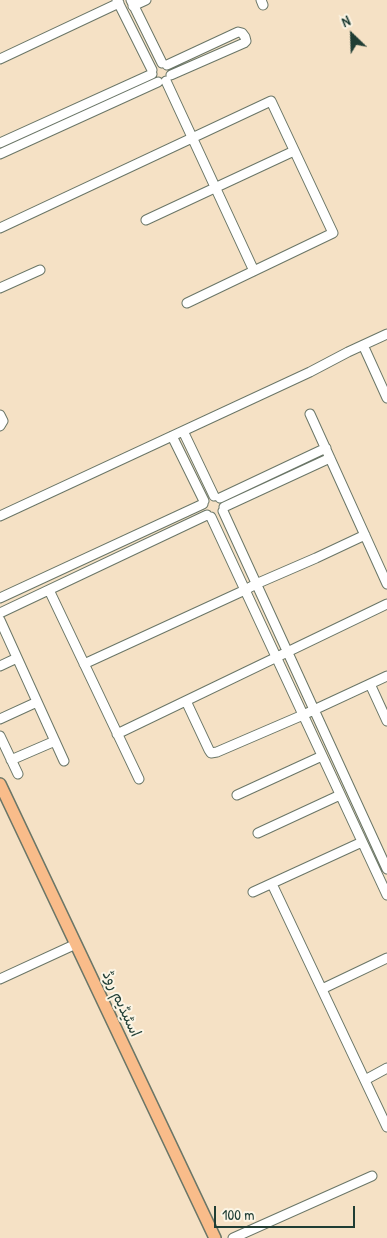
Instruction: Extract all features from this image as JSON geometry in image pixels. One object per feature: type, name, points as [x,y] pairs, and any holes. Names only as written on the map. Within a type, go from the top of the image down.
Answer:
[{"type":"main road","name":"اسٹیڈیم روڈ","points":[[0,784],[215,1238]]},
{"type":"street","points":[[0,154],[160,76],[170,68],[165,64],[132,3],[146,0]]},
{"type":"street","points":[[0,58],[118,2],[193,138],[254,271]]},
{"type":"street","points":[[0,143],[244,43],[245,37],[242,33],[238,32],[165,64],[156,65],[160,76]]},
{"type":"street","points":[[0,228],[271,101],[333,233],[187,303]]},
{"type":"street","points":[[146,220],[294,151]]},
{"type":"street","points":[[0,288],[40,270]]},
{"type":"street","points":[[0,516],[310,372],[387,334]]},
{"type":"street","points":[[363,345],[387,398]]},
{"type":"street","points":[[310,414],[387,584]]},
{"type":"street","points":[[0,415],[3,421],[0,426]]},
{"type":"street","points":[[183,431],[217,497],[222,500],[223,509],[256,584],[387,869]]},
{"type":"street","points":[[172,436],[204,503],[204,510],[209,516],[245,590],[387,895]]},
{"type":"street","points":[[0,598],[204,503],[208,497],[217,497],[326,448]]},
{"type":"street","points":[[0,613],[209,516],[216,516],[223,509],[330,458]]},
{"type":"street","points":[[84,664],[365,535]]},
{"type":"street","points":[[49,590],[139,779]]},
{"type":"street","points":[[118,734],[387,604]]},
{"type":"street","points":[[0,620],[64,761]]},
{"type":"street","points":[[0,666],[17,658]]},
{"type":"street","points":[[186,701],[211,753],[303,715],[387,676]]},
{"type":"street","points":[[370,684],[387,721]]},
{"type":"street","points":[[0,719],[37,702]]},
{"type":"street","points":[[0,736],[18,774]]},
{"type":"street","points":[[11,760],[55,741]]},
{"type":"street","points":[[237,795],[322,756]]},
{"type":"street","points":[[258,833],[340,795]]},
{"type":"street","points":[[253,892],[362,842]]},
{"type":"street","points":[[272,884],[387,1126]]},
{"type":"street","points":[[0,978],[76,944]]},
{"type":"street","points":[[322,989],[387,958]]},
{"type":"street","points":[[365,1080],[387,1068]]},
{"type":"street","points":[[233,1238],[372,1176]]}]
